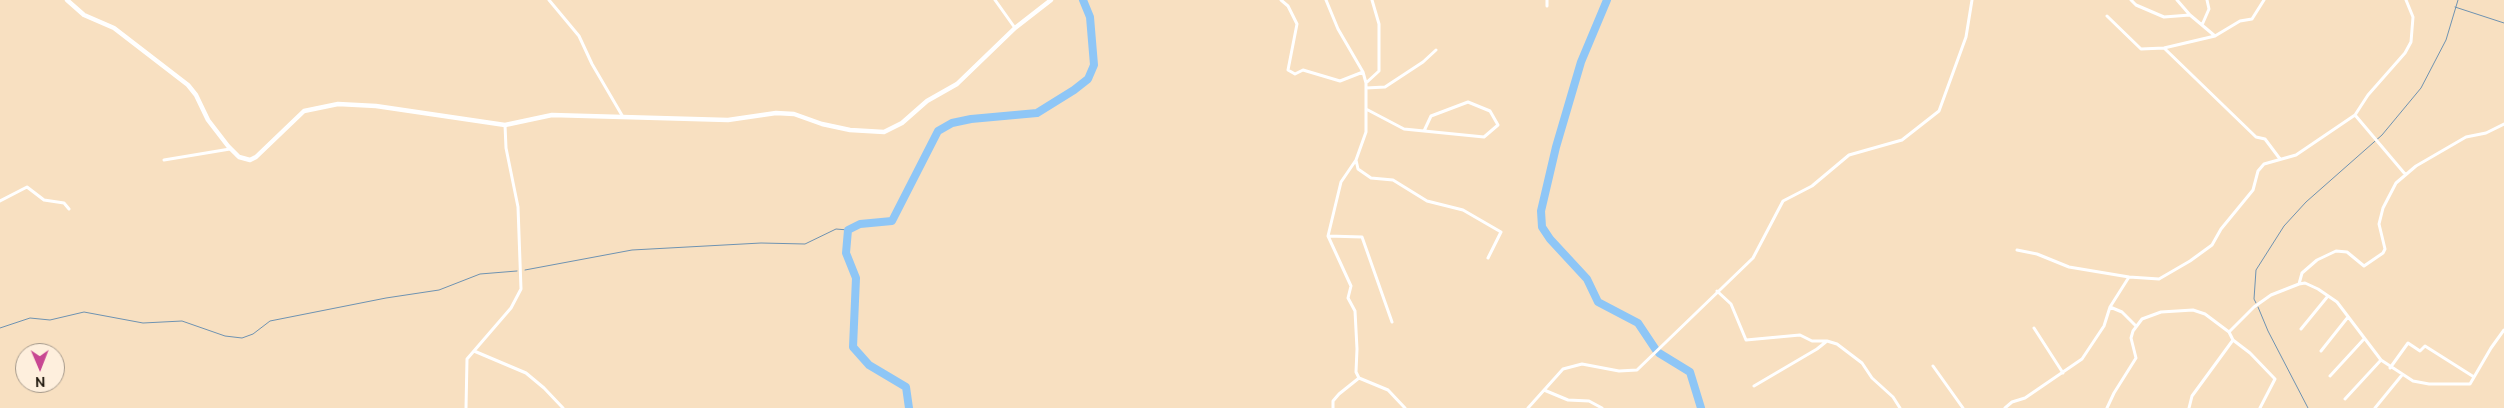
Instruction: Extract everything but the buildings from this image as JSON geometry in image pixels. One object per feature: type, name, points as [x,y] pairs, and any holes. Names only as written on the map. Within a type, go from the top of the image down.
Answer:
[{"type":"street","points":[[67,0],[84,15],[114,28],[188,85],[196,95],[208,120],[230,149],[240,158],[250,160],[256,157],[304,111],[338,104],[376,106],[504,125],[552,115],[728,120],[776,113],[794,114],[822,124],[850,130],[884,132],[898,126],[927,101],[957,84],[1015,28],[1051,0]]},
{"type":"street","points":[[549,0],[579,36],[592,64],[623,118]]},
{"type":"street","points":[[995,0],[1015,28]]},
{"type":"street","points":[[1281,0],[1288,6],[1297,24],[1288,70],[1295,74],[1303,70],[1340,81],[1363,72]]},
{"type":"street","points":[[1326,0],[1338,30],[1363,72],[1366,86],[1366,132],[1356,160],[1341,182],[1328,236],[1351,286],[1348,298],[1355,311],[1356,372],[1359,378],[1388,390],[1406,408]]},
{"type":"street","points":[[1366,86],[1379,71],[1379,24],[1372,0]]},
{"type":"street","points":[[1547,0],[1547,6]]},
{"type":"street","points":[[1528,408],[1563,369],[1582,364],[1619,371],[1637,370],[1716,291],[1753,258],[1784,201],[1812,186],[1849,156],[1902,140],[1939,111],[1966,37],[1972,0]]},
{"type":"street","points":[[2131,0],[2136,5],[2164,17],[2190,15]]},
{"type":"street","points":[[2177,0],[2190,15],[2216,36]]},
{"type":"street","points":[[2202,25],[2210,9],[2207,0]]},
{"type":"street","points":[[2107,16],[2141,49],[2164,48],[2216,36],[2240,21],[2252,19],[2264,0]]},
{"type":"street","points":[[2017,250],[2037,254],[2069,267],[2150,280],[2166,277],[2212,245],[2221,229],[2253,190],[2258,171],[2264,164],[2296,155],[2356,115],[2368,95],[2405,53],[2411,42],[2413,17],[2406,0]]},
{"type":"street","points":[[2164,48],[2256,137],[2265,139],[2280,159]]},
{"type":"street","points":[[1366,86],[1385,88],[1423,62],[1436,50]]},
{"type":"street","points":[[1366,109],[1404,129],[1424,131],[1484,137],[1498,125],[1490,111],[1468,102],[1431,116],[1424,131]]},
{"type":"street","points":[[2356,115],[2405,174]]},
{"type":"street","points":[[2299,284],[2302,273],[2317,260],[2336,251],[2348,252],[2364,266],[2384,253],[2385,249],[2379,224],[2383,208],[2396,183],[2405,174],[2466,137],[2476,133],[2486,133],[2504,124]]},
{"type":"street","points":[[466,408],[466,359],[511,308],[521,289],[518,207],[506,148],[504,125]]},
{"type":"street","points":[[164,160],[230,149]]},
{"type":"street","points":[[1356,160],[1358,169],[1371,178],[1393,180],[1427,201],[1463,210],[1501,232],[1488,258]]},
{"type":"street","points":[[0,202],[27,187],[44,200],[64,203],[69,209]]},
{"type":"street","points":[[1328,236],[1362,237],[1392,322]]},
{"type":"street","points":[[2005,408],[2012,402],[2025,398],[2082,359],[2104,326],[2110,307],[2129,277]]},
{"type":"street","points":[[2229,332],[2270,295],[2305,283],[2337,302],[2380,360],[2390,368],[2413,381],[2429,384],[2470,384],[2504,330]]},
{"type":"street","points":[[1716,291],[1730,304],[1737,316],[1746,340],[1800,335],[1812,341],[1827,340],[1837,344],[1862,363],[1872,378],[1893,397],[1900,408]]},
{"type":"street","points":[[2301,329],[2328,296]]},
{"type":"street","points":[[2110,307],[2122,312],[2136,326]]},
{"type":"street","points":[[2107,408],[2136,358],[2131,338],[2136,326],[2142,319],[2150,315],[2193,310],[2205,314],[2229,332],[2233,340],[2250,353],[2275,379],[2260,408]]},
{"type":"street","points":[[2321,351],[2348,317]]},
{"type":"street","points":[[2034,328],[2063,372]]},
{"type":"street","points":[[2330,376],[2364,339]]},
{"type":"street","points":[[1754,386],[1817,349],[1827,340]]},
{"type":"street","points":[[2189,408],[2192,396],[2233,340]]},
{"type":"street","points":[[2390,368],[2408,343],[2420,351],[2425,346],[2474,377]]},
{"type":"street","points":[[474,351],[526,373],[563,408]]},
{"type":"street","points":[[2345,399],[2380,360]]},
{"type":"street","points":[[1933,366],[1963,408]]},
{"type":"street","points":[[2375,408],[2402,375]]},
{"type":"street","points":[[1332,408],[1333,401],[1339,394],[1359,378]]},
{"type":"street","points":[[1544,390],[1568,400],[1589,401],[1602,408]]},
{"type":"waterway","points":[[909,408],[906,387],[869,365],[853,347],[856,278],[846,253],[848,230],[860,224],[892,221],[938,131],[952,123],[971,119],[1037,113],[1088,79],[1094,65],[1090,17],[1083,0]]},
{"type":"waterway","points":[[1607,0],[1581,62],[1556,147],[1541,211],[1542,227],[1550,239],[1587,279],[1598,302],[1638,323],[1656,350]]},
{"type":"waterway","points":[[2256,303],[2254,299],[2256,270],[2284,226],[2306,202],[2382,135],[2421,88],[2446,40],[2458,0]]},
{"type":"waterway","points":[[2455,7],[2504,23]]},
{"type":"waterway","points":[[525,270],[632,250],[761,243],[805,244],[836,229],[848,230]]},
{"type":"waterway","points":[[0,328],[30,318],[50,320],[84,312],[143,323],[182,321],[225,336],[242,338],[253,334],[270,321],[386,298],[439,290],[480,274],[517,271]]},
{"type":"waterway","points":[[2258,307],[2268,331],[2308,408]]},
{"type":"waterway","points":[[1659,353],[1690,372],[1701,408]]}]
